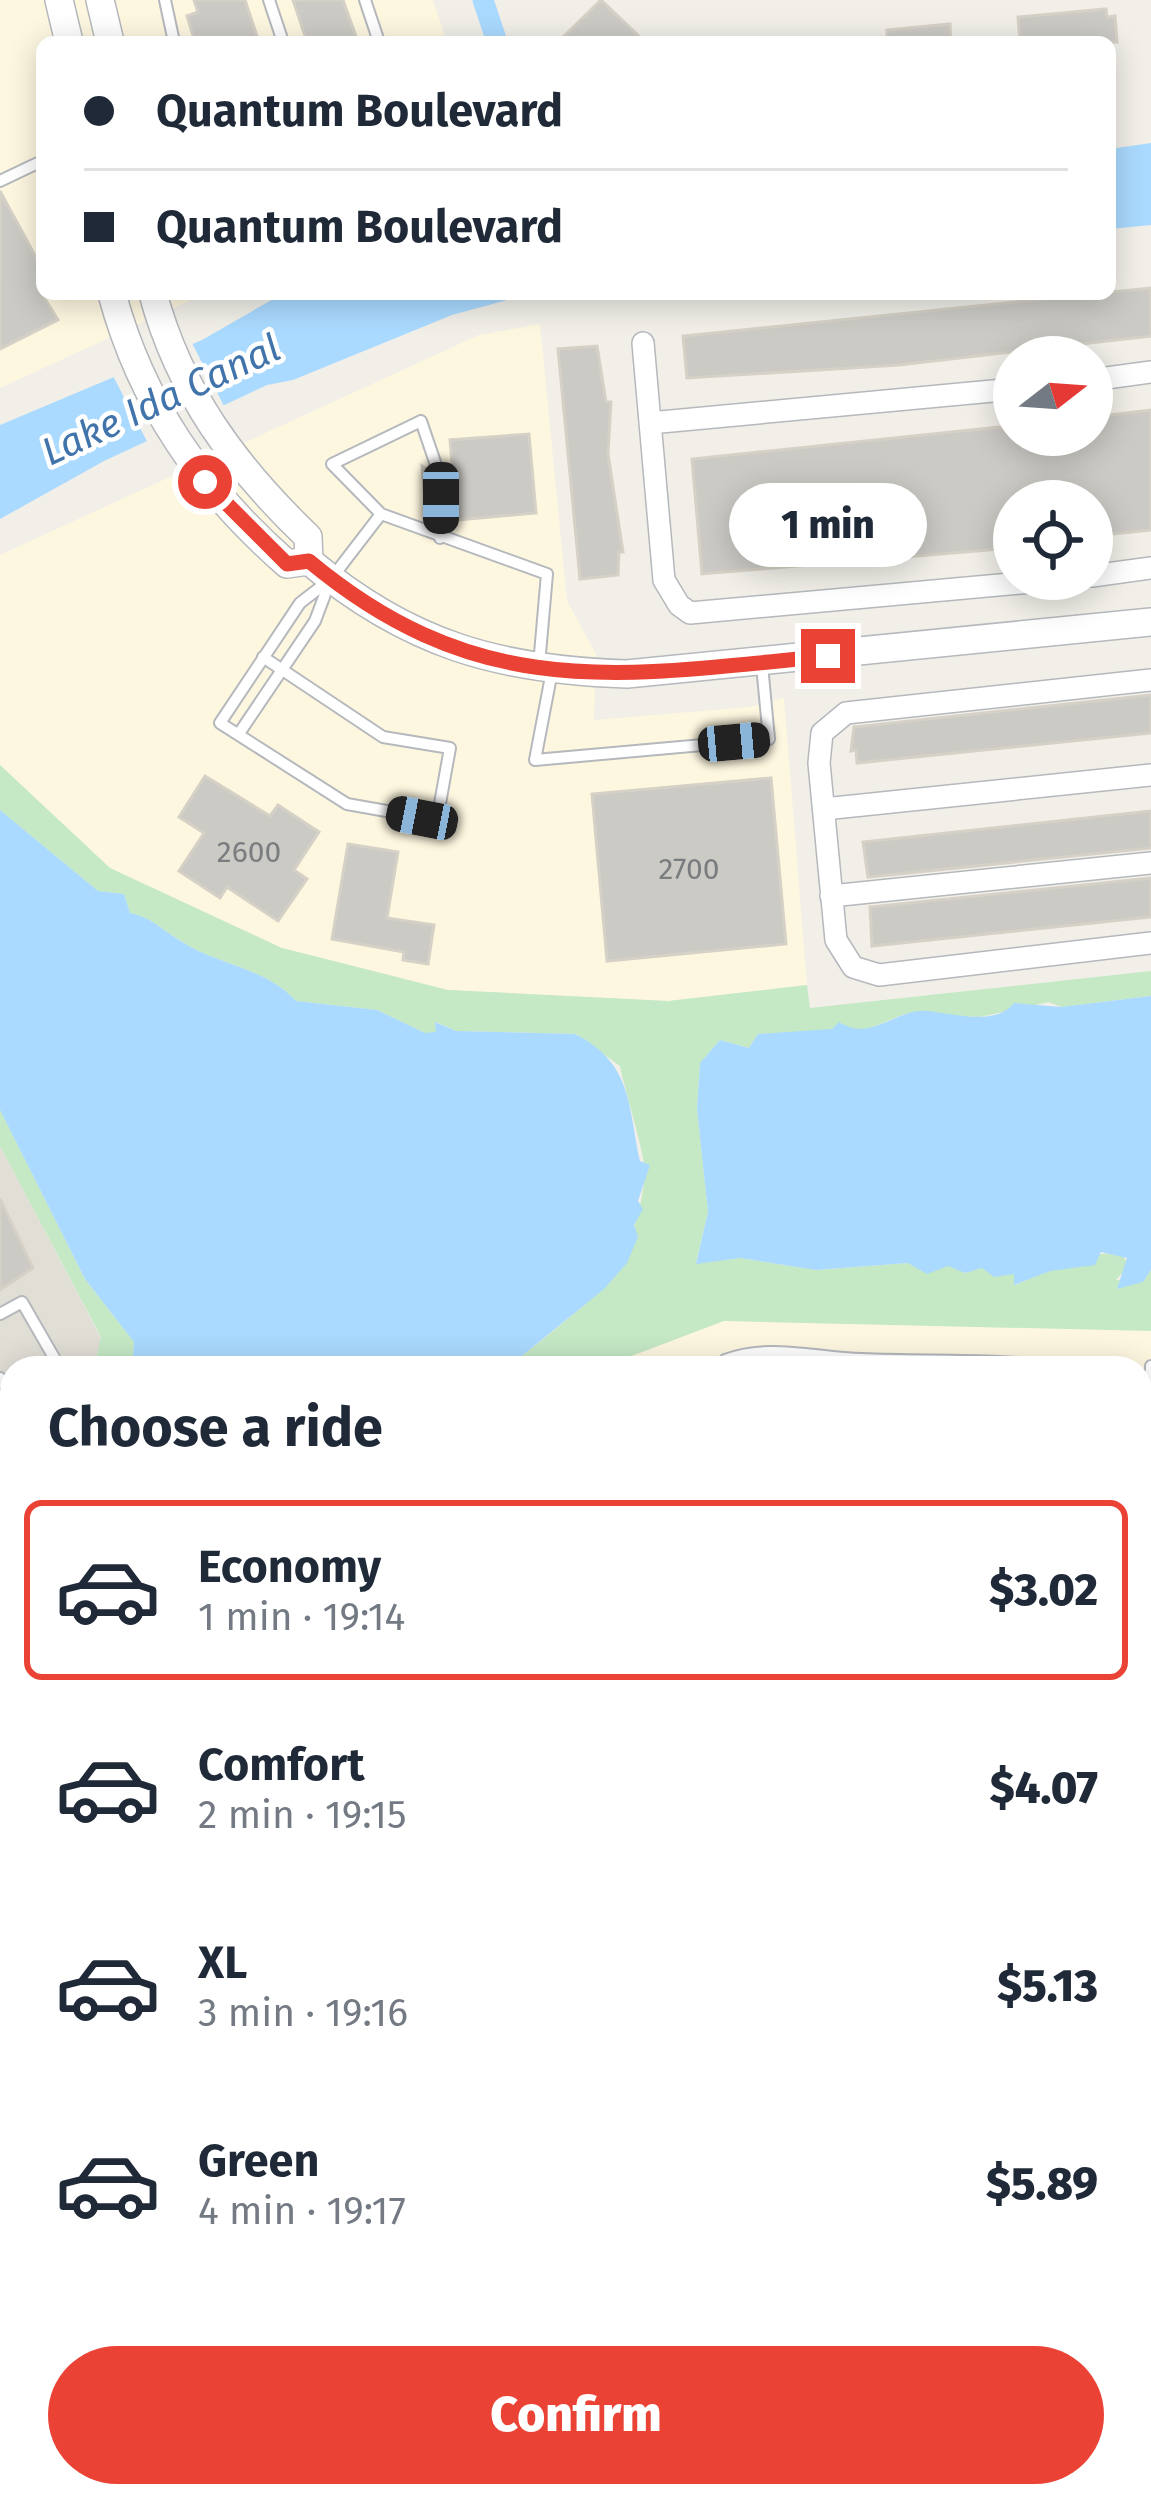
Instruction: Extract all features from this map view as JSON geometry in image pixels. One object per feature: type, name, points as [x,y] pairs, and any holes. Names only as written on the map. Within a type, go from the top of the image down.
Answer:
[{"type":"street","points":[[59,0],[68,36]]},
{"type":"street","points":[[100,0],[109,36]]},
{"type":"street","points":[[114,300],[144,386],[188,461],[287,564],[320,570],[403,628],[475,655],[546,669],[627,674],[1151,622]]},
{"type":"street","points":[[155,300],[179,369],[222,444],[308,537],[320,570]]},
{"type":"street","points":[[643,343],[664,580],[679,605],[690,613],[993,585]]},
{"type":"street","points":[[1113,377],[1151,372]]},
{"type":"street","points":[[650,423],[993,391]]},
{"type":"street","points":[[1113,573],[1151,568]]},
{"type":"street","points":[[1151,680],[835,716],[819,743],[836,940],[843,957],[865,974],[1151,943]]},
{"type":"street","points":[[824,809],[1151,775]]},
{"type":"street","points":[[831,896],[1151,862]]},
{"type":"lane","points":[[165,0],[173,36]]},
{"type":"lane","points":[[269,0],[281,36]]},
{"type":"lane","points":[[365,0],[377,36]]},
{"type":"lane","points":[[0,181],[36,164]]},
{"type":"lane","points":[[436,465],[421,421],[332,464],[381,514],[547,574],[546,669],[535,760],[770,739],[762,662]]},
{"type":"lane","points":[[440,538],[441,498]]},
{"type":"lane","points":[[263,657],[383,737],[450,748],[437,820],[347,804],[220,723],[263,657],[300,603],[320,570],[381,514]]},
{"type":"lane","points":[[240,732],[318,615],[320,570]]},
{"type":"lane","points":[[0,1314],[22,1301],[53,1356]]},
{"type":"lane","points":[[735,1356],[751,1350],[799,1356]]},
{"type":"shaded area","points":[[0,0],[433,0],[445,36],[36,36],[36,300],[191,300],[0,388]]},
{"type":"shaded area","points":[[540,324],[567,601],[596,654],[594,720],[750,707],[784,698],[807,985],[668,1001],[448,990],[282,948],[110,868],[0,765],[0,555],[479,335]]},
{"type":"shaded area","points":[[0,1146],[101,1338],[97,1356],[0,1356]]},
{"type":"shaded area","points":[[722,1312],[1151,1317],[1151,1356],[613,1356]]},
{"type":"green space","points":[[0,765],[110,868],[282,948],[448,990],[668,1001],[807,985],[810,1008],[1151,971],[1151,996],[1061,1007],[1049,1002],[980,1017],[904,1014],[866,1030],[758,1034],[749,1048],[720,1040],[700,1063],[697,1109],[708,1212],[696,1263],[740,1258],[816,1270],[909,1263],[927,1273],[948,1265],[965,1273],[982,1267],[1015,1274],[1015,1285],[1082,1259],[1121,1253],[1129,1265],[1116,1280],[1143,1282],[1151,1270],[1151,1331],[724,1321],[632,1356],[522,1356],[600,1287],[630,1239],[645,1173],[620,1066],[576,1034],[456,1031],[436,1022],[436,1033],[425,1033],[377,1010],[296,1001],[269,980],[194,949],[130,913],[124,894],[98,891],[0,810]]},
{"type":"green space","points":[[0,1110],[85,1279],[134,1342],[133,1356],[97,1356],[101,1337],[0,1146]]},
{"type":"water","points":[[1151,143],[1151,225],[1116,228],[1116,148]]},
{"type":"water","name":"Lake Ida Canal","points":[[272,300],[507,300],[452,315],[293,380],[267,385],[104,461],[0,519],[0,425],[202,340]]},
{"type":"water","points":[[0,810],[98,891],[124,894],[130,913],[194,949],[269,980],[296,1001],[377,1010],[425,1033],[436,1032],[435,1022],[456,1031],[575,1034],[594,1045],[617,1072],[629,1103],[640,1161],[650,1165],[638,1201],[643,1209],[634,1225],[638,1237],[627,1263],[604,1289],[522,1356],[133,1356],[134,1342],[85,1279],[0,1110]]},
{"type":"water","points":[[1151,996],[1151,1270],[1143,1282],[1117,1289],[1127,1258],[1101,1252],[1095,1265],[1050,1271],[1014,1285],[1014,1274],[994,1277],[982,1268],[965,1273],[948,1266],[927,1274],[908,1263],[816,1270],[740,1258],[696,1264],[708,1212],[697,1109],[700,1063],[720,1040],[749,1048],[758,1034],[832,1029],[839,1022],[862,1029],[916,1011],[985,1017],[1014,1003],[1061,1007]]},
{"type":"pier","points":[[190,339],[227,412],[151,449],[112,374]]},
{"type":"building","points":[[194,0],[245,0],[257,36],[193,36],[187,16],[198,12]]},
{"type":"building","points":[[293,0],[343,0],[356,36],[305,36]]},
{"type":"building","points":[[601,0],[639,36],[564,36]]},
{"type":"building","points":[[1106,9],[1107,17],[1115,16],[1117,42],[1116,36],[1020,36],[1018,17]]},
{"type":"building","points":[[950,24],[951,36],[887,36],[887,30]]},
{"type":"building","points":[[0,191],[36,257],[36,300],[46,300],[58,320],[0,349]]},
{"type":"building","points":[[1151,288],[1151,336],[1113,340],[1113,336],[993,336],[993,354],[687,378],[683,336],[1034,300],[1116,300],[1116,292]]},
{"type":"building","points":[[597,346],[606,402],[611,402],[608,454],[623,552],[619,552],[618,575],[580,579],[558,349]]},
{"type":"building","points":[[1151,410],[1151,530],[1113,534],[1113,480],[993,480],[993,550],[702,574],[692,459],[993,428],[993,456],[1113,456],[1113,415]]},
{"type":"building","points":[[529,434],[536,513],[457,520],[455,497],[447,490],[437,489],[425,500],[422,466],[433,474],[452,463],[450,440]]},
{"type":"building","points":[[1151,695],[1151,733],[857,763],[856,750],[851,751],[854,727]]},
{"type":"building","points":[[205,776],[270,816],[278,805],[319,832],[294,870],[307,879],[278,921],[227,887],[220,898],[179,871],[204,833],[179,817]]},
{"type":"building","points":[[771,778],[786,944],[607,961],[592,794]]},
{"type":"building","points":[[1151,811],[1151,848],[868,877],[863,842]]},
{"type":"building","points":[[348,844],[398,852],[387,918],[434,925],[428,964],[403,960],[404,952],[332,939]]},
{"type":"building","points":[[1151,878],[1151,917],[872,946],[870,907]]},
{"type":"building","points":[[0,1199],[33,1268],[0,1290]]},
{"type":"waterway","points":[[483,0],[495,36]]},
{"type":"route","points":[[205,482],[287,564],[309,561],[385,619],[475,655],[553,670],[627,674],[828,656]]}]
